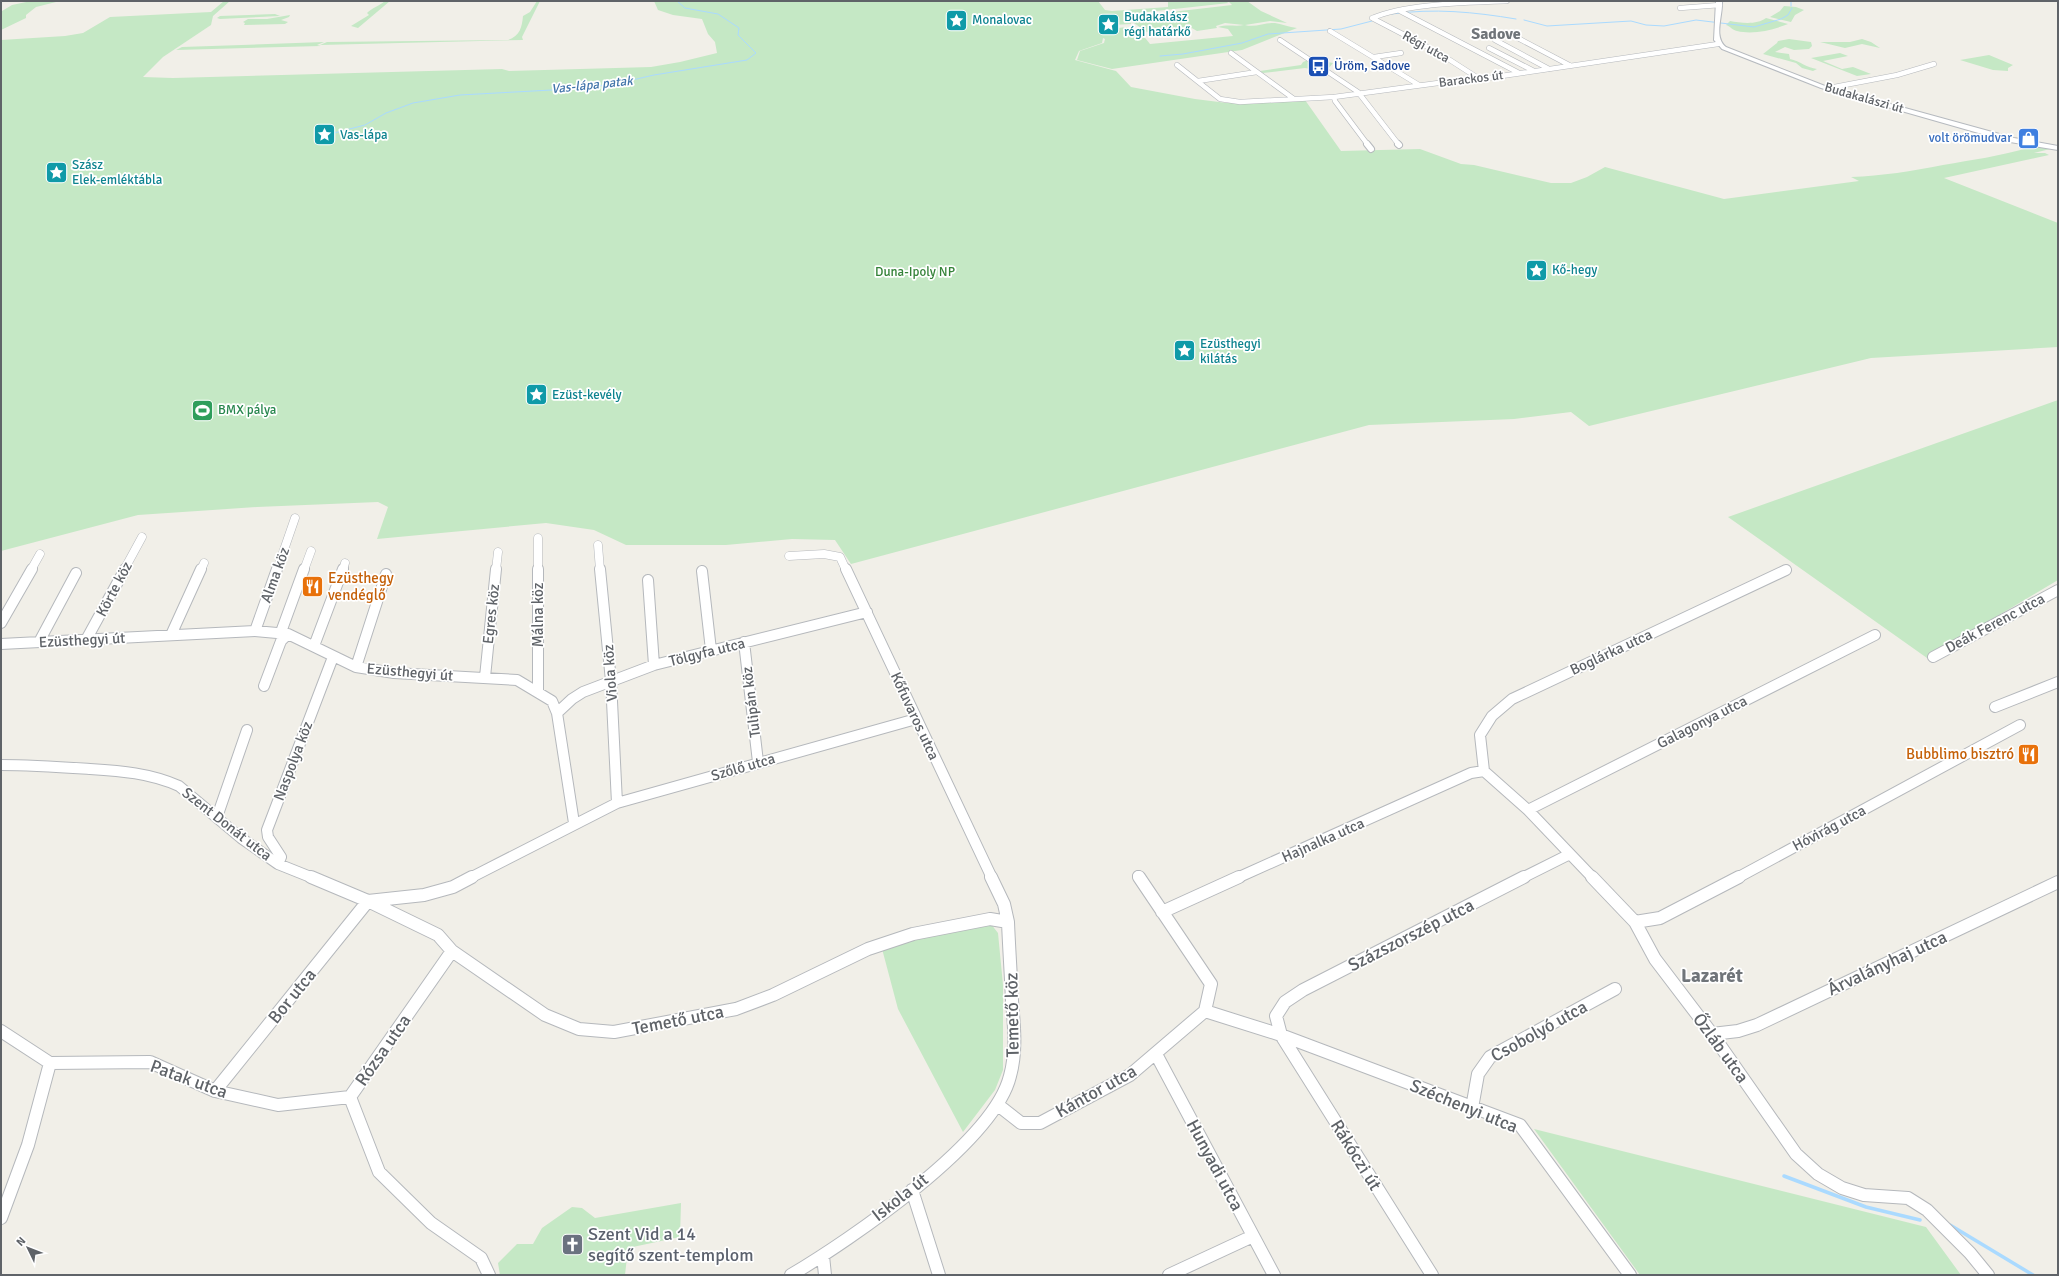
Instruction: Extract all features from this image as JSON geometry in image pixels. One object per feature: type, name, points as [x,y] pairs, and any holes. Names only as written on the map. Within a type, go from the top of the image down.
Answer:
[{"type":"main road","points":[[1718,44],[1716,40],[1719,3]]},
{"type":"main road","name":"Budakalászi út","points":[[1718,44],[1829,88],[2028,144],[2058,148]]},
{"type":"street","points":[[1400,11],[1507,1]]},
{"type":"street","points":[[1680,8],[1719,3]]},
{"type":"street","points":[[1400,11],[1519,73]]},
{"type":"street","name":"Régi utca","points":[[1400,11],[1372,18],[1439,53],[1478,78]]},
{"type":"street","points":[[1330,31],[1419,85]]},
{"type":"street","points":[[1512,35],[1571,66]]},
{"type":"street","points":[[1280,40],[1360,94],[1399,145]]},
{"type":"street","points":[[1495,40],[1549,69]]},
{"type":"street","name":"Barackos út","points":[[1198,81],[1223,101],[1258,102],[1334,97],[1571,66],[1718,44]]},
{"type":"street","points":[[1489,48],[1534,71]]},
{"type":"street","points":[[1231,53],[1294,99]]},
{"type":"street","points":[[1374,57],[1402,53]]},
{"type":"street","points":[[1177,64],[1198,81],[1257,72]]},
{"type":"street","points":[[1829,88],[1897,74],[1934,64]]},
{"type":"street","points":[[1334,97],[1335,101],[1371,149]]},
{"type":"street","name":"Alma köz","points":[[255,631],[295,518]]},
{"type":"street","name":"Körte köz","points":[[86,640],[142,537]]},
{"type":"street","name":"Málna köz","points":[[538,538],[538,692]]},
{"type":"street","name":"Viola köz","points":[[598,545],[611,681],[616,802]]},
{"type":"street","points":[[264,686],[285,633],[311,551]]},
{"type":"street","name":"Egres köz","points":[[484,677],[498,552]]},
{"type":"street","points":[[1,623],[40,554]]},
{"type":"street","name":"Kőfuvaros utca","points":[[789,556],[824,554],[840,557],[1004,904],[1008,922]]},
{"type":"street","points":[[171,635],[204,563]]},
{"type":"street","points":[[314,646],[345,563]]},
{"type":"street","name":"Boglárka utca","points":[[1484,771],[1480,735],[1492,716],[1512,699],[1786,570]]},
{"type":"street","points":[[702,571],[711,650]]},
{"type":"street","points":[[39,642],[76,573]]},
{"type":"street","points":[[356,667],[386,574]]},
{"type":"street","points":[[648,580],[654,665]]},
{"type":"street","name":"Deák Ferenc utca","points":[[1933,657],[2058,590]]},
{"type":"street","name":"Tölgyfa utca","points":[[557,713],[572,699],[611,681],[654,665],[867,612]]},
{"type":"street","name":"Ezüsthegyi út","points":[[1,644],[255,631],[285,633],[356,667],[394,672],[517,680],[552,701]]},
{"type":"street","name":"Galagonya utca","points":[[1528,810],[1876,635]]},
{"type":"street","name":"Tulipán köz","points":[[744,642],[758,762]]},
{"type":"street","name":"Naspolya köz","points":[[278,864],[281,857],[268,837],[267,830],[333,657]]},
{"type":"street","points":[[1995,707],[2058,682]]},
{"type":"street","points":[[572,699],[552,701],[557,713],[574,823]]},
{"type":"street","name":"Szőlő utca","points":[[574,823],[616,802],[916,719]]},
{"type":"street","name":"Hóvirág utca","points":[[1635,922],[1660,918],[1690,904],[2020,725]]},
{"type":"street","points":[[217,817],[247,730]]},
{"type":"street","name":"Szent Donát utca","points":[[1,765],[43,765],[126,771],[154,776],[180,786],[241,838],[278,864],[368,901],[424,895],[453,887],[574,823]]},
{"type":"street","name":"Őzláb utca","points":[[1484,771],[1528,810],[1635,922],[1655,959],[1712,1034],[1796,1154],[1818,1174],[1842,1188],[1864,1195],[1908,1198],[1927,1210],[1970,1253],[1988,1275]]},
{"type":"street","name":"Hajnalka utca","points":[[1162,912],[1471,773],[1484,771]]},
{"type":"street","name":"Százszorszép utca","points":[[1281,1035],[1276,1016],[1285,1002],[1303,990],[1570,854]]},
{"type":"street","points":[[1138,876],[1211,984],[1205,1011]]},
{"type":"street","name":"Árvalányhaj utca","points":[[1712,1034],[1738,1031],[1756,1025],[2058,882]]},
{"type":"street","name":"Temető utca","points":[[368,901],[438,935],[452,951],[545,1015],[579,1029],[614,1032],[736,1009],[868,949],[913,934],[990,919],[1008,922]]},
{"type":"street","name":"Bor utca","points":[[215,1091],[368,901]]},
{"type":"street","name":"Temető köz","points":[[998,1105],[1008,1084],[1014,1065],[1016,1045],[1008,922]]},
{"type":"street","name":"Rózsa utca","points":[[452,951],[350,1097],[379,1172],[431,1224],[481,1258],[489,1275]]},
{"type":"street","name":"Csobolyó utca","points":[[1472,1108],[1476,1078],[1481,1066],[1490,1057],[1615,989]]},
{"type":"street","name":"Széchenyi utca","points":[[1205,1011],[1281,1035],[1520,1125],[1630,1275]]},
{"type":"street","name":"Kántor utca","points":[[998,1105],[1021,1123],[1040,1122],[1130,1075],[1205,1011]]},
{"type":"street","points":[[1,1031],[50,1063],[28,1145],[1,1218]]},
{"type":"street","name":"Rákóczi út","points":[[1281,1035],[1432,1275]]},
{"type":"street","name":"Hunyadi utca","points":[[1156,1054],[1274,1275]]},
{"type":"street","name":"Patak utca","points":[[50,1063],[150,1062],[215,1091],[278,1106],[350,1097]]},
{"type":"street","name":"Iskola út","points":[[791,1275],[823,1256],[912,1190],[964,1144],[998,1105]]},
{"type":"street","points":[[912,1190],[938,1275]]},
{"type":"street","points":[[1170,1275],[1253,1236]]},
{"type":"street","points":[[823,1256],[826,1275]]},
{"type":"green space","points":[[31,1],[60,1],[36,7],[26,15],[26,18],[1,30],[2,11],[12,5]]},
{"type":"green space","name":"Duna-Ipoly NP","points":[[224,1],[230,1],[213,16],[211,25],[163,57],[143,77],[173,78],[502,69],[509,71],[651,67],[717,53],[715,42],[708,34],[702,19],[673,15],[658,10],[654,1],[1098,1],[1105,10],[1112,11],[1168,7],[1168,1],[1224,1],[1229,3],[1138,13],[1129,16],[1132,19],[1130,20],[1131,24],[1112,25],[1108,30],[1122,27],[1132,28],[1141,33],[1150,44],[1233,36],[1228,29],[1218,27],[1244,25],[1225,23],[1216,26],[1217,28],[1197,31],[1190,27],[1147,32],[1131,21],[1137,16],[1232,5],[1228,1],[1247,1],[1261,11],[1287,23],[1270,21],[1245,25],[1253,26],[1275,23],[1297,28],[1242,50],[1112,69],[1077,60],[1080,51],[1104,43],[1105,39],[1103,38],[1102,43],[1079,51],[1075,60],[1116,71],[1131,87],[1195,99],[1227,103],[1265,103],[1305,100],[1341,151],[1420,149],[1461,164],[1474,165],[1551,183],[1571,183],[1587,177],[1605,167],[1724,199],[1859,181],[1851,177],[1874,176],[1908,171],[1996,156],[2028,148],[2018,143],[2050,149],[2034,153],[2045,153],[2049,155],[1944,178],[2058,223],[2058,347],[1871,358],[1589,426],[1571,412],[1514,419],[1369,425],[851,564],[835,540],[792,539],[726,545],[626,545],[594,530],[546,523],[377,539],[388,507],[378,502],[257,507],[138,515],[1,551],[1,40],[65,36],[83,33],[110,17],[211,12]]},
{"type":"green space","points":[[385,1],[390,1],[358,28],[351,26],[369,15],[367,13],[369,11]]},
{"type":"green space","points":[[537,1],[540,1],[522,37],[523,40],[320,45],[327,42],[508,40],[518,34],[523,16],[530,12]]},
{"type":"green space","points":[[1784,6],[1796,7],[1804,10],[1795,15],[1791,22],[1770,17],[1780,11]]},
{"type":"green space","points":[[275,14],[280,16],[217,18],[220,16]]},
{"type":"green space","points":[[290,15],[289,17],[281,20],[288,22],[285,24],[244,25],[245,23],[243,22],[248,19],[267,19]]},
{"type":"green space","points":[[1766,18],[1788,24],[1769,30],[1756,32],[1743,32],[1726,25],[1730,21],[1754,23]]},
{"type":"green space","points":[[1789,39],[1811,42],[1812,46],[1809,49],[1794,50],[1785,47],[1775,52],[1789,54],[1790,59],[1817,69],[1813,71],[1802,68],[1796,63],[1763,54],[1778,41]]},
{"type":"green space","points":[[1862,39],[1871,42],[1880,48],[1862,44],[1845,48],[1820,42],[1850,42]]},
{"type":"green space","points":[[324,42],[317,45],[321,46],[176,50],[182,47]]},
{"type":"green space","points":[[1840,53],[1848,56],[1823,61],[1842,69],[1853,67],[1871,74],[1857,76],[1811,58]]},
{"type":"green space","points":[[1989,55],[2013,65],[2008,68],[2008,71],[1993,70],[1960,60]]},
{"type":"green space","points":[[1311,59],[1333,63],[1328,69],[1315,70],[1305,68],[1263,73],[1260,71],[1301,65],[1303,62]]},
{"type":"green space","points":[[2058,400],[2058,580],[1927,658],[1728,517]]},
{"type":"green space","points":[[987,919],[998,933],[1003,985],[1003,1070],[995,1090],[963,1132],[898,1009],[881,945]]},
{"type":"green space","points":[[1534,1129],[1926,1227],[1961,1275],[1640,1275]]},
{"type":"green space","points":[[681,1203],[680,1237],[628,1248],[625,1275],[500,1275],[498,1263],[517,1244],[533,1244],[542,1228],[572,1207],[582,1208],[595,1218]]},
{"type":"waterway","name":"Vas-lápa patak","points":[[330,134],[365,125],[386,113],[413,103],[460,95],[570,89],[615,84],[654,75],[747,60],[756,53],[738,35],[739,28],[718,14],[685,8],[677,1]]},
{"type":"waterway","points":[[1791,1],[1791,6]]},
{"type":"waterway","points":[[1524,20],[1547,26],[1631,21],[1646,25],[1664,26],[1696,20],[1754,27],[1781,19],[1788,15],[1792,8]]},
{"type":"waterway","points":[[1392,14],[1439,11],[1485,14],[1516,19]]},
{"type":"waterway","points":[[1160,56],[1183,54],[1242,43],[1268,34],[1341,29],[1372,21]]},
{"type":"waterway","points":[[1784,1176],[1866,1207],[1920,1220]]},
{"type":"waterway","points":[[1950,1225],[2033,1275]]},
{"type":"place","name":"Monalovac","points":[[956,20]]},
{"type":"place","name":"Budakalász régi határkő","points":[[1109,24]]},
{"type":"place","name":"Üröm, Sadove","points":[[1318,66]]},
{"type":"place","name":"Vas-lápa","points":[[325,135]]},
{"type":"place","name":"volt örömudvar","points":[[2028,138]]},
{"type":"place","name":"Szász Elek-emléktábla","points":[[56,172]]},
{"type":"place","name":"Kő-hegy","points":[[1537,270]]},
{"type":"place","name":"Ezüsthegyi kilátás","points":[[1184,351]]},
{"type":"place","name":"Ezüst-kevély","points":[[537,395]]},
{"type":"place","name":"BMX pálya","points":[[202,410]]},
{"type":"place","name":"Ezüsthegy vendéglő","points":[[312,587]]},
{"type":"place","name":"Bubblimo bisztró","points":[[2029,754]]},
{"type":"place","name":"Szent Vid a 14 segítő szent-templom","points":[[572,1244]]},
{"type":"district","name":"Sadove","points":[[1496,34]]},
{"type":"district","name":"Lazarét","points":[[1712,976]]}]
